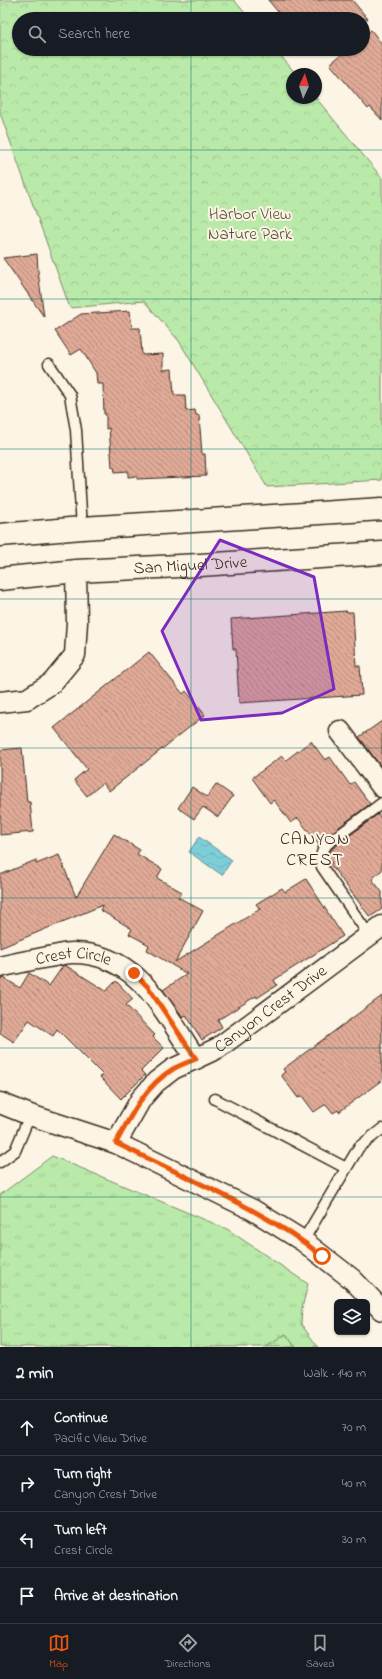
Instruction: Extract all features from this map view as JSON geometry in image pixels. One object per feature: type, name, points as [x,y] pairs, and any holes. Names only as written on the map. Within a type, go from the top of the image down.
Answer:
[{"type":"main road","points":[[0,535],[82,528],[382,510]]},
{"type":"main road","name":"San Miguel Drive","points":[[0,579],[76,571],[200,566],[382,553]]},
{"type":"street","points":[[0,702],[27,699],[52,683],[75,655],[78,622],[76,571]]},
{"type":"street","points":[[340,731],[382,787]]},
{"type":"street","name":"Canyon Crest Drive","points":[[116,1143],[141,1098],[156,1082],[174,1069],[218,1048],[376,931]]},
{"type":"street","name":"Crest Circle","points":[[0,967],[71,953],[90,954],[113,961],[134,973],[148,987],[196,1059]]},
{"type":"street","points":[[0,1103],[30,1115],[116,1143],[253,1210],[303,1241],[352,1279],[382,1310]]},
{"type":"lane","points":[[50,364],[70,395],[76,430],[82,528]]},
{"type":"lane","points":[[376,931],[322,867],[320,859],[322,851],[327,844],[382,803]]},
{"type":"lane","points":[[215,1099],[346,1168]]},
{"type":"lane","points":[[0,1162],[15,1151],[30,1115]]},
{"type":"lane","points":[[303,1241],[359,1147],[382,1128]]},
{"type":"highlighted area","points":[[220,540],[314,577],[334,689],[282,713],[201,720],[162,631]]},
{"type":"green space","name":"Harbor View Nature Park","points":[[0,0],[234,0],[244,12],[12,12],[12,56],[281,56],[291,68],[286,68],[286,104],[321,104],[382,178],[382,480],[267,487],[179,341],[144,301],[70,308],[0,113]]},
{"type":"green space","points":[[52,1156],[227,1229],[308,1284],[302,1308],[301,1324],[318,1347],[295,1347],[286,1334],[267,1347],[0,1347],[0,1195]]},
{"type":"green space","points":[[286,1334],[295,1347],[267,1347]]},
{"type":"water","points":[[199,837],[232,860],[222,875],[189,852]]},
{"type":"building","points":[[268,0],[352,0],[362,12],[278,12]]},
{"type":"building","points":[[371,30],[382,44],[382,120],[370,107],[368,109],[330,64],[340,56],[370,56]]},
{"type":"building","points":[[37,254],[38,271],[44,317],[3,258]]},
{"type":"building","points":[[130,311],[132,328],[140,328],[142,355],[163,354],[163,370],[172,369],[174,395],[185,395],[186,411],[195,410],[196,415],[199,415],[202,454],[205,454],[206,476],[137,479],[137,476],[128,477],[128,471],[115,472],[114,467],[112,467],[109,428],[106,429],[106,414],[104,414],[103,384],[97,384],[96,373],[81,349],[71,355],[55,331],[81,314]]},
{"type":"building","points":[[347,611],[353,612],[356,666],[360,666],[362,695],[239,703],[236,649],[233,649],[231,619]]},
{"type":"building","points":[[149,652],[183,694],[186,691],[205,715],[109,791],[103,783],[87,796],[74,780],[87,769],[54,728]]},
{"type":"building","points":[[382,721],[382,768],[359,737]]},
{"type":"building","points":[[311,741],[325,760],[330,757],[350,785],[354,782],[370,804],[323,839],[319,845],[298,818],[291,823],[274,800],[270,803],[252,778],[282,756],[286,760]]},
{"type":"building","points":[[22,748],[27,802],[30,802],[33,832],[0,835],[0,750]]},
{"type":"building","points":[[216,784],[233,796],[218,817],[203,807],[194,819],[178,808],[192,787],[207,797]]},
{"type":"building","points":[[378,814],[382,820],[382,870],[372,879],[382,892],[382,909],[370,917],[330,864],[332,863],[328,857],[332,849]]},
{"type":"building","points":[[114,834],[140,850],[137,854],[162,869],[157,878],[182,892],[178,897],[203,911],[175,962],[260,909],[256,904],[282,888],[285,892],[306,879],[343,936],[274,980],[277,985],[257,998],[256,996],[218,1020],[222,1027],[202,1040],[186,1015],[183,1017],[163,990],[187,974],[147,950],[149,945],[129,934],[132,929],[100,910],[103,905],[0,948],[0,875],[36,860],[36,864],[59,855],[76,897]]},
{"type":"building","points":[[65,965],[106,991],[116,981],[133,999],[126,1005],[155,1035],[153,1037],[164,1048],[141,1071],[145,1075],[121,1099],[100,1077],[103,1075],[57,1029],[53,1036],[29,1020],[14,1042],[0,1033],[0,978],[4,978],[20,988],[29,973],[49,986]]},
{"type":"building","points":[[382,996],[382,1080],[339,1112],[338,1110],[333,1113],[326,1104],[314,1112],[302,1096],[298,1098],[281,1075],[285,1072],[283,1069]]},
{"type":"district","name":"CANYON CREST","points":[[315,850]]},
{"type":"route","points":[[134,973],[148,987],[196,1059],[174,1069],[156,1082],[141,1098],[116,1143],[253,1210],[303,1241],[322,1256]]}]
